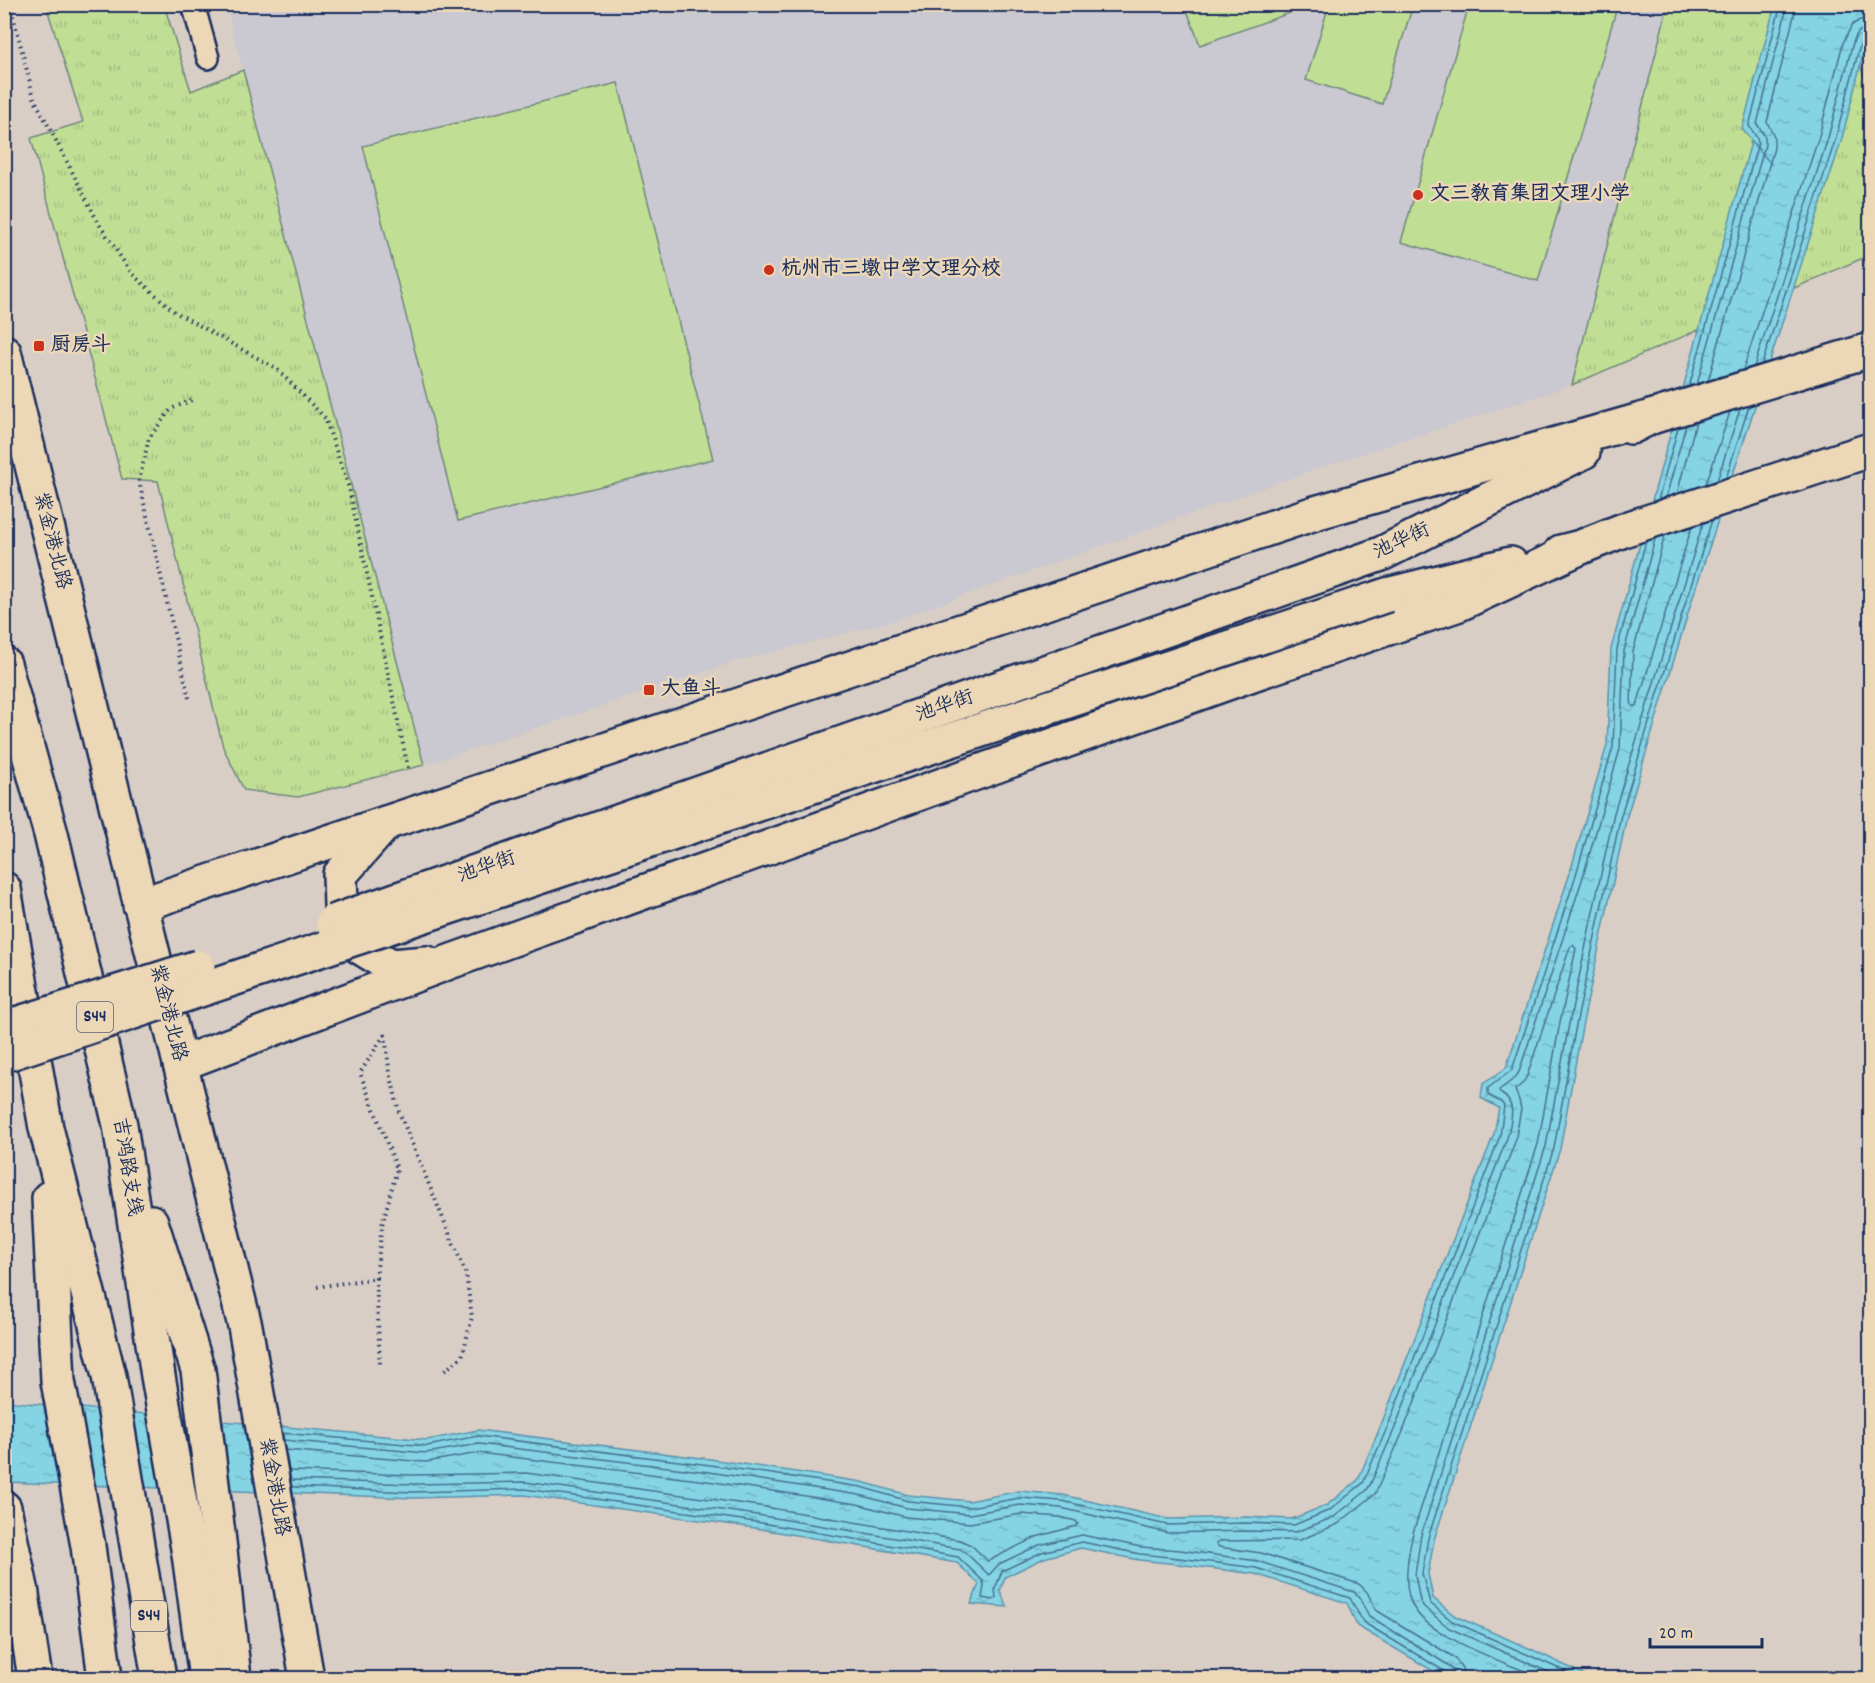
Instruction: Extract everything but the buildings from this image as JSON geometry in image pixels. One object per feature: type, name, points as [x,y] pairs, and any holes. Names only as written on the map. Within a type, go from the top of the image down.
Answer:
[{"type":"main road","name":"池华街","points":[[4,1028],[268,945],[1381,554],[1651,417],[1870,350]]},
{"type":"main road","name":"紫金港北路","points":[[4,352],[245,1326],[307,1678]]},
{"type":"main road","points":[[140,905],[1315,513],[1651,417]]},
{"type":"main road","name":"池华街","points":[[4,1055],[1387,595],[1581,547],[1626,529],[1870,450]]},
{"type":"main road","points":[[180,1064],[452,961],[1244,677],[1459,604],[1581,547]]},
{"type":"main road","name":"吉鸿路支线","points":[[4,664],[51,834],[120,1125],[158,1376],[205,1552],[206,1678]]},
{"type":"main road","points":[[388,822],[340,875],[342,936],[391,966],[452,961]]},
{"type":"main road","name":"S44","points":[[4,890],[46,1128],[109,1376],[159,1678]]},
{"type":"main road","points":[[120,1125],[198,1370],[205,1552],[234,1678]]},
{"type":"main road","points":[[46,1128],[58,1381],[88,1546],[105,1678]]},
{"type":"main road","points":[[4,1508],[21,1588],[35,1678]]},
{"type":"lane","points":[[193,4],[208,58]]},
{"type":"path","points":[[10,4],[34,98],[99,224],[132,274],[175,312],[277,369],[325,418],[349,488],[408,768]]},
{"type":"path","points":[[189,698],[139,481],[149,438],[171,409],[194,399]]},
{"type":"path","points":[[380,1365],[376,1278],[382,1225],[397,1169],[360,1073],[385,1034],[389,1068],[399,1112],[466,1274],[472,1317],[462,1357],[444,1371]]},
{"type":"path","points":[[317,1287],[376,1278]]},
{"type":"shaded area","name":"杭州市三墩中学文理分校","points":[[226,5],[1668,5],[1572,385],[1313,470],[896,620],[735,662],[424,765]]},
{"type":"green space","points":[[1296,4],[1298,10],[1200,45],[1185,5]]},
{"type":"green space","points":[[46,5],[164,5],[191,91],[243,70],[424,765],[298,797],[244,790],[223,747],[158,481],[122,479],[31,138],[83,122]]},
{"type":"green space","points":[[1329,5],[1413,5],[1382,104],[1306,80]]},
{"type":"green space","points":[[1469,5],[1609,5],[1617,7],[1538,281],[1401,242]]},
{"type":"green space","points":[[1668,5],[1841,5],[1870,95],[1870,255],[1572,385]]},
{"type":"green space","points":[[618,83],[713,459],[458,521],[363,146]]},
{"type":"water","points":[[1775,5],[1870,5],[1870,34],[1841,142],[1692,600],[1627,816],[1582,1027],[1560,1149],[1434,1540],[1428,1574],[1433,1598],[1455,1616],[1591,1678],[1445,1678],[1357,1626],[1347,1603],[1255,1574],[1139,1560],[1081,1548],[1044,1558],[1005,1577],[1000,1591],[1007,1607],[971,1604],[979,1584],[957,1563],[755,1528],[524,1495],[413,1498],[5,1482],[5,1401],[427,1440],[478,1430],[710,1459],[862,1482],[908,1495],[969,1501],[1019,1491],[1063,1495],[1168,1519],[1246,1517],[1292,1519],[1327,1505],[1358,1480],[1494,1134],[1499,1108],[1481,1098],[1483,1084],[1506,1068],[1569,876],[1607,745],[1611,649],[1751,142],[1772,165],[1742,129]]},
{"type":"place","name":"文三教育集团文理小学","points":[[1418,195]]},
{"type":"place","name":"杭州市三墩中学文理分校","points":[[769,270]]},
{"type":"place","name":"厨房斗","points":[[39,346]]},
{"type":"place","name":"大鱼斗","points":[[649,690]]}]
